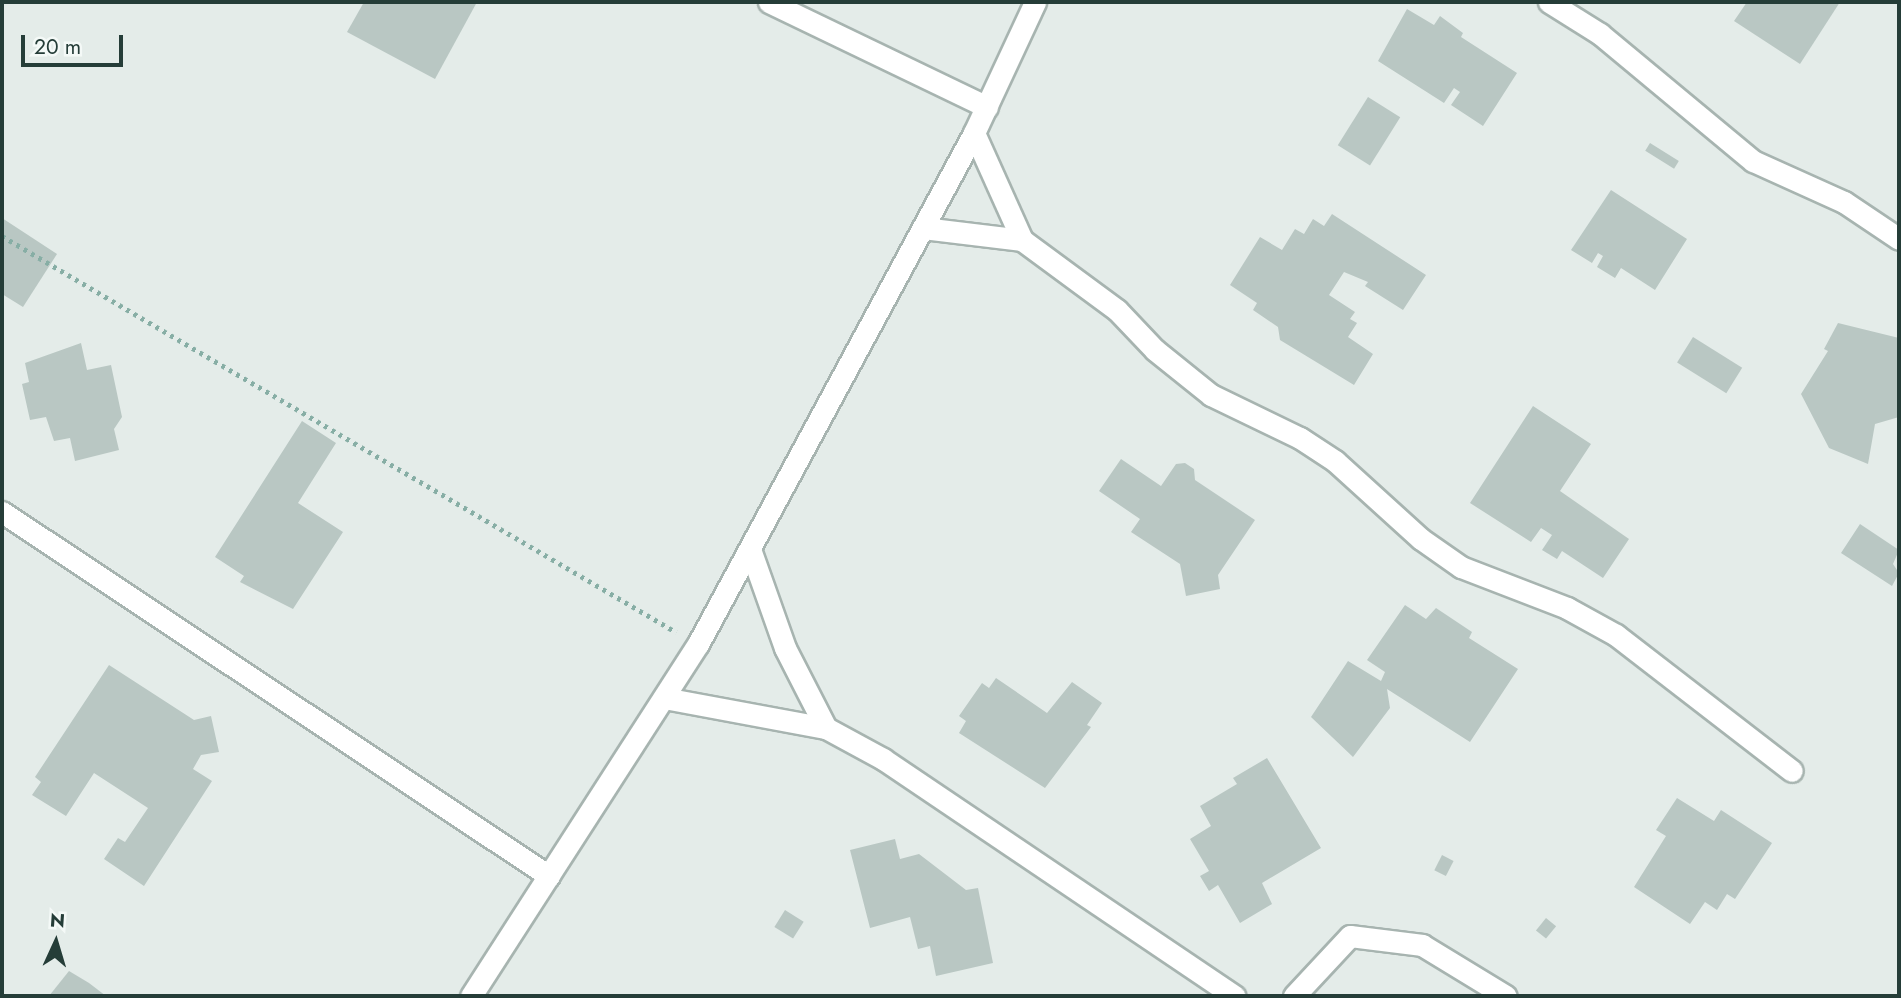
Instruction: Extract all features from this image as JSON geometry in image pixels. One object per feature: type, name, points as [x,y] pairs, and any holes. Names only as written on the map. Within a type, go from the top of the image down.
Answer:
[{"type":"street","points":[[769,2],[987,107]]},
{"type":"street","points":[[471,996],[698,644],[974,133],[1035,2]]},
{"type":"street","points":[[1549,2],[1600,34],[1753,162],[1844,202],[1899,239]]},
{"type":"street","points":[[974,133],[1022,240],[1117,310],[1155,350],[1211,395],[1300,438],[1335,461],[1421,539],[1461,567],[1567,608],[1616,635],[1792,771]]},
{"type":"street","points":[[923,228],[1022,240]]},
{"type":"street","points":[[2,512],[549,876]]},
{"type":"street","points":[[750,549],[785,648],[827,728]]},
{"type":"street","points":[[664,698],[827,728],[883,760],[1235,996]]},
{"type":"street","points":[[1293,996],[1350,936],[1422,944],[1506,996]]},
{"type":"path","points":[[2,236],[698,644]]},
{"type":"building","points":[[364,2],[477,2],[435,79],[347,32]]},
{"type":"building","points":[[1747,2],[1840,2],[1800,64],[1734,21]]},
{"type":"building","points":[[1407,9],[1434,25],[1440,16],[1463,33],[1461,37],[1517,73],[1483,126],[1451,105],[1460,92],[1454,88],[1444,103],[1378,61]]},
{"type":"building","points":[[1368,97],[1400,117],[1370,165],[1338,145]]},
{"type":"building","points":[[1650,143],[1679,161],[1674,169],[1645,151]]},
{"type":"building","points":[[1611,190],[1687,239],[1655,290],[1621,268],[1615,278],[1597,267],[1603,256],[1598,253],[1592,263],[1571,250]]},
{"type":"building","points":[[1332,214],[1426,275],[1403,310],[1365,286],[1368,282],[1344,272],[1329,295],[1355,312],[1350,319],[1357,323],[1348,337],[1373,354],[1354,385],[1280,340],[1278,327],[1253,310],[1257,303],[1230,285],[1260,237],[1282,250],[1295,229],[1304,234],[1313,219],[1324,226]]},
{"type":"building","points":[[2,218],[57,254],[23,307],[2,294]]},
{"type":"building","points":[[1838,323],[1899,338],[1899,417],[1875,424],[1868,464],[1829,448],[1801,394],[1828,351],[1824,349]]},
{"type":"building","points":[[1693,337],[1742,368],[1726,393],[1677,362]]},
{"type":"building","points":[[81,343],[87,370],[111,365],[122,417],[114,429],[119,450],[75,461],[70,438],[54,441],[46,417],[30,420],[22,384],[29,382],[25,363]]},
{"type":"building","points":[[1533,406],[1591,444],[1560,491],[1629,539],[1603,578],[1562,551],[1557,559],[1542,550],[1552,535],[1541,528],[1531,542],[1470,503]]},
{"type":"building","points":[[302,421],[336,443],[298,503],[343,532],[293,609],[240,582],[244,576],[215,557]]},
{"type":"building","points":[[1121,459],[1161,486],[1176,464],[1185,463],[1194,469],[1195,480],[1255,520],[1218,575],[1220,589],[1186,596],[1180,564],[1131,532],[1140,519],[1099,491]]},
{"type":"building","points":[[1860,524],[1899,550],[1893,564],[1899,573],[1892,586],[1841,553]]},
{"type":"building","points":[[1405,605],[1426,619],[1436,608],[1472,632],[1469,638],[1518,669],[1470,742],[1387,689],[1390,708],[1353,757],[1311,717],[1348,661],[1381,681],[1385,672],[1367,660]]},
{"type":"building","points":[[109,665],[194,720],[211,716],[219,752],[201,755],[193,769],[212,781],[144,886],[104,859],[118,838],[125,842],[148,808],[94,773],[66,816],[32,795],[41,782],[35,777]]},
{"type":"building","points":[[996,678],[1047,713],[1072,682],[1102,703],[1087,725],[1091,727],[1045,788],[959,733],[966,721],[959,716],[982,683],[989,688]]},
{"type":"building","points":[[1267,758],[1321,848],[1262,883],[1272,904],[1240,923],[1218,885],[1209,891],[1200,876],[1209,871],[1190,839],[1211,826],[1200,806],[1237,784],[1233,778]]},
{"type":"building","points":[[1677,798],[1714,821],[1721,810],[1772,843],[1735,899],[1727,894],[1717,910],[1705,902],[1690,924],[1634,887],[1666,836],[1656,830]]},
{"type":"building","points":[[895,839],[900,859],[919,854],[966,890],[978,888],[993,963],[936,976],[930,946],[918,949],[910,917],[870,928],[850,850]]},
{"type":"building","points":[[1442,855],[1454,861],[1446,876],[1434,870]]},
{"type":"building","points":[[785,910],[804,922],[793,939],[774,927]]},
{"type":"building","points":[[1546,918],[1556,926],[1546,939],[1536,930]]},
{"type":"building","points":[[69,971],[89,983],[106,996],[49,996]]}]
